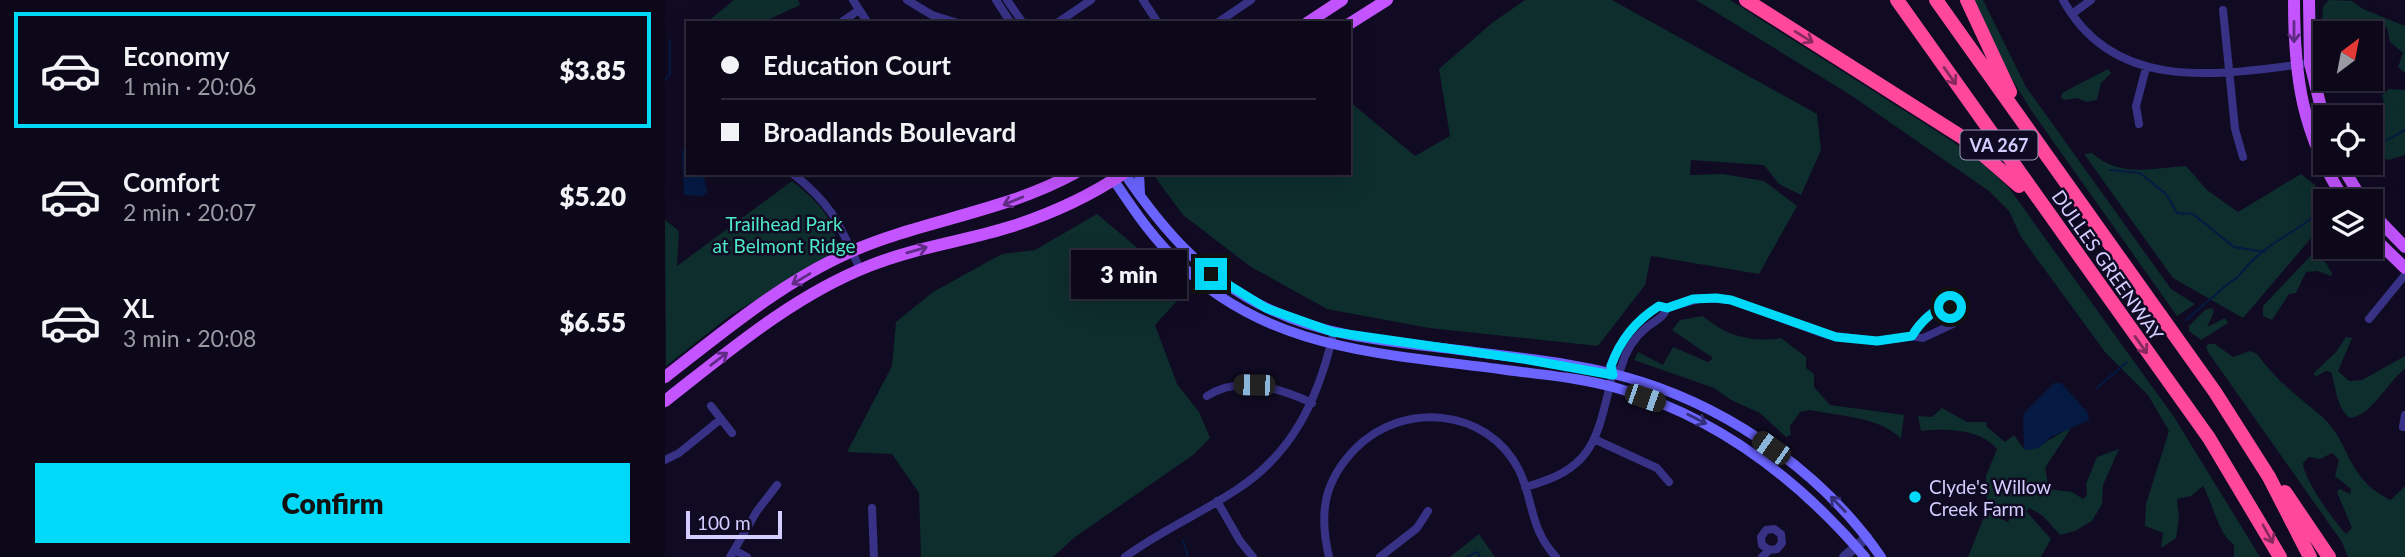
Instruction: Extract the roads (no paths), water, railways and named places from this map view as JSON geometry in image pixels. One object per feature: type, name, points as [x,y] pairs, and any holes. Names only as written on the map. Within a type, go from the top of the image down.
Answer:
[{"type":"highway","points":[[1746,0],[1988,156],[2029,196],[2102,289]]},
{"type":"highway","points":[[1889,0],[1922,37]]},
{"type":"highway","name":"DULLES GREENWAY","points":[[1897,0],[2209,438],[2280,557]]},
{"type":"highway","name":"DULLES GREENWAY","points":[[1936,0],[2197,366],[2269,477],[2310,557]]},
{"type":"highway","points":[[1968,0],[2025,125]]},
{"type":"highway","points":[[2197,366],[2234,413],[2329,557]]},
{"type":"main road","points":[[1310,21],[1342,0]]},
{"type":"main road","points":[[1351,23],[1387,0]]},
{"type":"main road","points":[[2294,0],[2295,64],[2312,139],[2339,189]]},
{"type":"main road","points":[[2309,0],[2310,63],[2320,105]]},
{"type":"main road","points":[[665,377],[773,296],[852,251],[910,231],[1001,206],[1071,175]]},
{"type":"main road","points":[[1118,175],[1186,253],[1227,285],[1287,317],[1333,332],[1523,359],[1612,378],[1682,397],[1746,431],[1822,488],[1867,537],[1881,557]]},
{"type":"main road","points":[[665,401],[797,303],[860,270],[902,254],[1041,216],[1073,203],[1118,175]]},
{"type":"main road","points":[[1118,175],[1159,242],[1218,296],[1261,321],[1330,345],[1612,378],[1684,412],[1753,452],[1808,496],[1865,557]]},
{"type":"main road","points":[[1139,175],[1138,188],[1142,200]]},
{"type":"main road","points":[[2383,224],[2405,247]]},
{"type":"main road","points":[[2383,247],[2405,268]]},
{"type":"street","points":[[853,0],[867,21]]},
{"type":"street","points":[[907,0],[926,12],[952,21]]},
{"type":"street","points":[[996,0],[1010,21]]},
{"type":"street","points":[[1007,0],[1022,21]]},
{"type":"street","points":[[1060,21],[1091,0]]},
{"type":"street","points":[[1143,0],[1157,21]]},
{"type":"street","points":[[1220,21],[1251,0]]},
{"type":"street","points":[[2063,0],[2072,14],[2104,47],[2146,68],[2190,74],[2313,63]]},
{"type":"street","points":[[2072,14],[2091,0]]},
{"type":"street","points":[[843,21],[859,10]]},
{"type":"street","points":[[2223,10],[2235,129],[2243,157]]},
{"type":"street","points":[[2139,124],[2136,106],[2146,68]]},
{"type":"street","points":[[794,175],[825,201],[860,270]]},
{"type":"street","points":[[2369,319],[2405,275]]},
{"type":"street","points":[[1525,486],[1568,470],[1594,439],[1604,419],[1614,356],[1632,328],[1659,306],[1667,308],[1693,299],[1731,300],[1836,337],[1877,341],[1912,336],[1923,338],[1953,324],[1955,312],[1947,306],[1940,307],[1917,327],[1912,336]]},
{"type":"street","points":[[1125,557],[1217,501],[1269,464],[1293,435],[1312,403],[1333,332]]},
{"type":"street","points":[[1207,396],[1218,388],[1254,385],[1290,393],[1312,403]]},
{"type":"street","points":[[711,407],[732,433]]},
{"type":"street","points":[[2403,426],[2405,415]]},
{"type":"street","points":[[1329,557],[1322,523],[1329,485],[1341,464],[1363,440],[1389,423],[1426,416],[1473,427],[1488,435],[1509,454],[1525,486],[1535,527],[1556,557]]},
{"type":"street","points":[[665,460],[679,453],[721,419]]},
{"type":"street","points":[[1594,439],[1657,468],[1669,482]]},
{"type":"street","points":[[747,557],[732,553],[778,485]]},
{"type":"street","points":[[1217,501],[1240,541],[1253,557]]},
{"type":"street","points":[[872,508],[874,557]]},
{"type":"street","points":[[1380,557],[1417,528],[1428,511]]},
{"type":"street","points":[[1843,557],[1867,537]]},
{"type":"street","points":[[1136,549],[1142,557]]},
{"type":"water","points":[[686,149],[686,175],[703,175],[707,192],[702,196],[684,195],[682,150]]},
{"type":"water","points":[[2054,383],[2061,383],[2088,413],[2089,420],[2051,437],[2039,448],[2024,450],[2023,414]]},
{"type":"waterway","points":[[665,80],[670,74],[670,40]]},
{"type":"waterway","points":[[2383,142],[2405,130]]},
{"type":"waterway","points":[[2110,170],[2140,173],[2166,194],[2177,213],[2193,214],[2234,247],[2265,252]]},
{"type":"waterway","points":[[2186,320],[2238,277],[2267,248],[2313,217]]},
{"type":"waterway","points":[[2097,388],[2127,362]]},
{"type":"waterway","points":[[1183,540],[1188,557]]},
{"type":"waterway","points":[[1467,557],[1477,552],[1480,557]]},
{"type":"place","name":"Clyde's Willow Creek Farm","points":[[1915,497]]},
{"type":"park label","name":"Trailhead Park at Belmont Ridge","points":[[784,234]]}]
